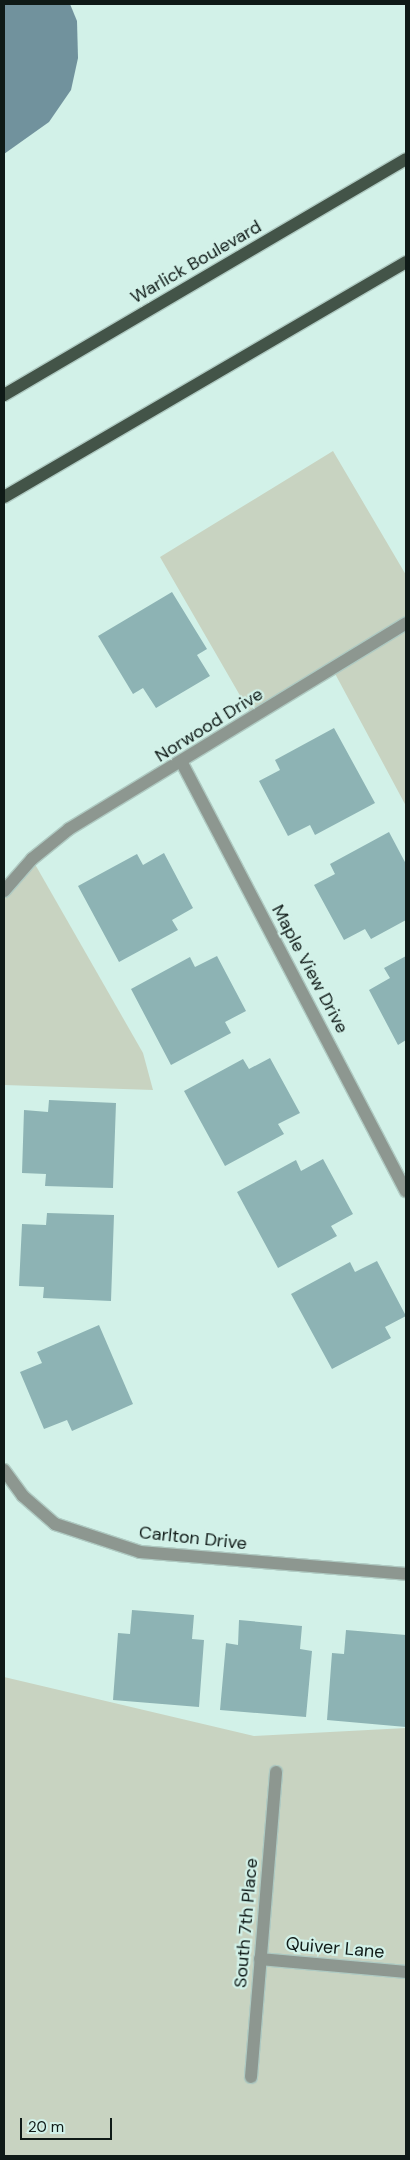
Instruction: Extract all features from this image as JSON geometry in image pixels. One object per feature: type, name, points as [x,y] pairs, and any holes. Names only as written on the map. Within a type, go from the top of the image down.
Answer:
[{"type":"main road","name":"Warlick Boulevard","points":[[4,395],[406,159]]},
{"type":"main road","points":[[4,498],[406,262]]},
{"type":"lane","name":"Norwood Drive","points":[[4,891],[32,859],[69,829],[182,763],[406,623]]},
{"type":"lane","name":"Maple View Drive","points":[[182,763],[406,1191]]},
{"type":"lane","name":"Carlton Drive","points":[[4,1470],[23,1496],[54,1524],[140,1552],[406,1574]]},
{"type":"lane","name":"South 7th Place","points":[[251,2077],[276,1772]]},
{"type":"lane","name":"Quiver Lane","points":[[260,1959],[406,1972]]},
{"type":"green space","points":[[333,451],[406,575],[406,806],[332,668],[253,718],[160,557]]},
{"type":"green space","points":[[32,859],[143,1053],[153,1090],[4,1085],[4,891]]},
{"type":"green space","points":[[4,1677],[254,1736],[406,1728],[406,2156],[4,2156]]},
{"type":"water","points":[[4,4],[70,4],[77,21],[78,58],[71,90],[49,122],[4,154]]},
{"type":"building","points":[[172,592],[207,649],[197,655],[210,676],[156,708],[143,688],[133,694],[98,636]]},
{"type":"building","points":[[334,728],[375,803],[315,835],[310,825],[288,836],[259,781],[280,770],[275,760]]},
{"type":"building","points":[[389,832],[406,864],[406,920],[371,939],[365,929],[344,940],[314,885],[335,874],[330,864]]},
{"type":"building","points":[[164,853],[193,908],[172,920],[178,930],[119,962],[78,886],[137,854],[143,865]]},
{"type":"building","points":[[217,956],[246,1011],[225,1022],[231,1033],[171,1065],[131,989],[190,957],[195,967]]},
{"type":"building","points":[[406,956],[406,1040],[398,1045],[369,990],[390,978],[384,968]]},
{"type":"building","points":[[270,1058],[300,1113],[278,1124],[284,1134],[225,1166],[184,1091],[243,1059],[249,1069]]},
{"type":"building","points":[[49,1100],[116,1103],[113,1188],[45,1186],[46,1174],[22,1173],[24,1110],[48,1112]]},
{"type":"building","points":[[323,1159],[353,1214],[331,1226],[337,1236],[278,1268],[237,1192],[296,1160],[301,1171]]},
{"type":"building","points":[[47,1213],[114,1215],[111,1301],[43,1298],[44,1287],[19,1286],[22,1224],[46,1225]]},
{"type":"building","points":[[377,1261],[406,1316],[385,1327],[391,1338],[332,1369],[291,1294],[350,1262],[355,1272]]},
{"type":"building","points":[[99,1325],[133,1404],[72,1431],[67,1420],[44,1429],[20,1372],[42,1363],[37,1352]]},
{"type":"building","points":[[132,1610],[194,1615],[192,1639],[204,1640],[199,1707],[113,1700],[118,1633],[130,1634]]},
{"type":"building","points":[[239,1620],[302,1626],[300,1649],[312,1651],[306,1717],[220,1710],[226,1643],[238,1645]]},
{"type":"building","points":[[346,1630],[406,1635],[406,1727],[327,1720],[332,1653],[344,1654]]}]
